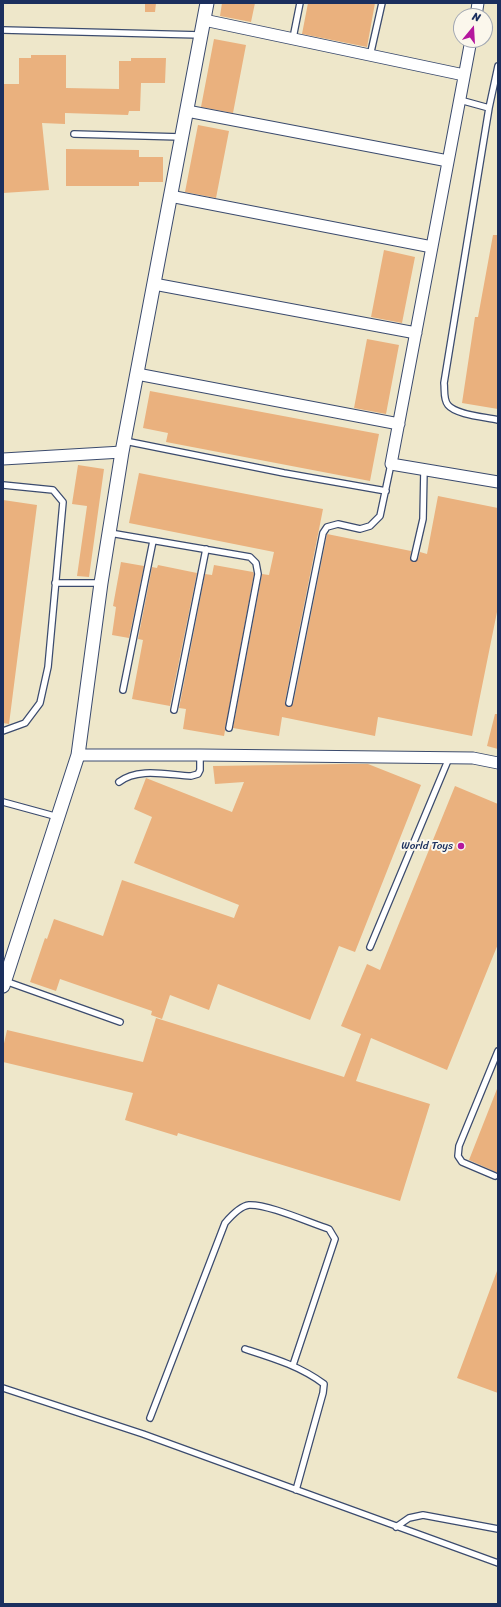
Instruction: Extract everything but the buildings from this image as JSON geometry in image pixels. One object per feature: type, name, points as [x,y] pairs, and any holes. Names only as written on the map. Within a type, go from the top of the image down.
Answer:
[{"type":"street","points":[[4,983],[78,755],[101,583],[123,447],[207,3]]},
{"type":"street","points":[[204,20],[464,75]]},
{"type":"street","points":[[469,48],[391,464],[498,482]]},
{"type":"street","points":[[186,111],[448,162]]},
{"type":"street","points":[[170,196],[432,247]]},
{"type":"street","points":[[154,284],[416,333]]},
{"type":"street","points":[[137,374],[399,424]]},
{"type":"street","points":[[3,459],[123,447]]},
{"type":"street","points":[[78,755],[473,758],[498,763]]},
{"type":"lane","points":[[293,38],[300,3]]},
{"type":"lane","points":[[370,56],[382,3]]},
{"type":"lane","points":[[3,30],[201,35]]},
{"type":"lane","points":[[498,66],[489,108],[444,383],[445,398],[448,405],[460,412],[498,420]]},
{"type":"lane","points":[[460,100],[489,108]]},
{"type":"lane","points":[[74,134],[182,137]]},
{"type":"lane","points":[[123,447],[386,491]]},
{"type":"lane","points":[[289,703],[323,533],[327,527],[338,524],[360,529],[370,526],[380,516],[391,464]]},
{"type":"lane","points":[[414,558],[423,519],[424,470]]},
{"type":"lane","points":[[3,485],[53,490],[63,502],[48,667],[40,703],[25,723],[3,731]]},
{"type":"lane","points":[[110,533],[250,556],[256,563],[258,574],[229,728]]},
{"type":"lane","points":[[122,690],[153,541]]},
{"type":"lane","points":[[174,710],[206,549]]},
{"type":"lane","points":[[55,583],[101,583]]},
{"type":"lane","points":[[119,782],[126,777],[135,774],[191,776],[198,774],[200,770],[200,755]]},
{"type":"lane","points":[[370,947],[448,758]]},
{"type":"lane","points":[[3,802],[58,817]]},
{"type":"lane","points":[[4,983],[120,1022]]},
{"type":"lane","points":[[495,1176],[462,1162],[458,1156],[459,1146],[498,1051]]},
{"type":"lane","points":[[150,1418],[225,1223],[232,1214],[249,1205],[268,1209],[329,1229],[335,1239],[293,1365]]},
{"type":"lane","points":[[245,1349],[293,1365],[310,1374],[324,1384],[323,1393],[296,1490]]},
{"type":"lane","points":[[3,1388],[143,1434],[498,1563]]},
{"type":"lane","points":[[396,1527],[409,1518],[423,1515],[498,1529]]},
{"type":"place","name":"World Toys","points":[[461,846]]}]
